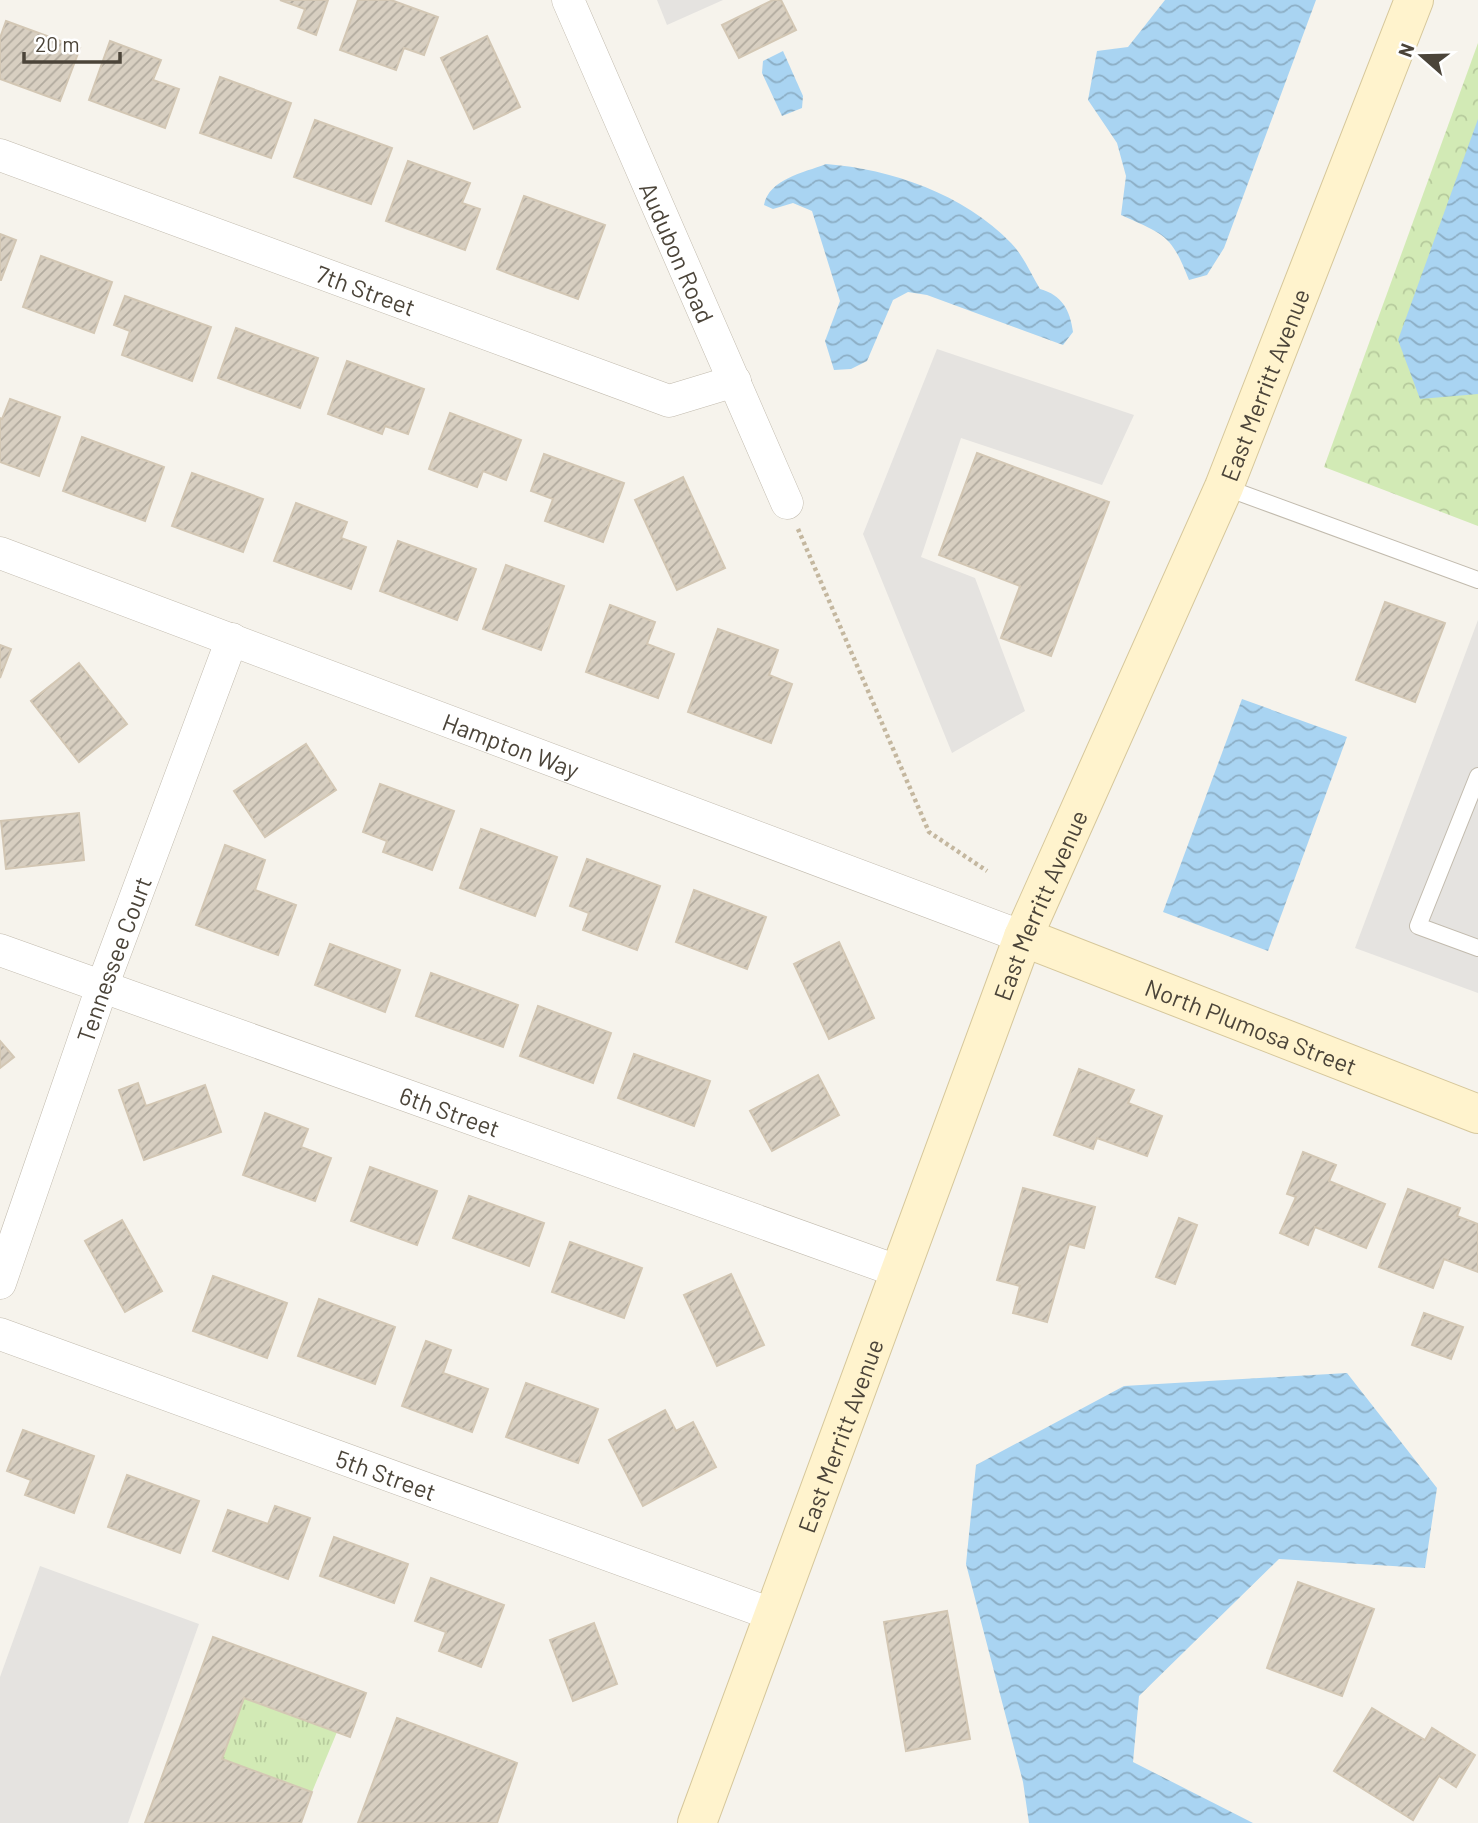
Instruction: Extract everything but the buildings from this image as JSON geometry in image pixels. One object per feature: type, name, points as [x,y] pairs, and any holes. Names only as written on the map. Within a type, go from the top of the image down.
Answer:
[{"type":"street","name":"Audubon Road","points":[[568,0],[787,503]]},
{"type":"street","name":"East Merritt Avenue","points":[[697,1823],[1023,937],[1224,487],[1415,0]]},
{"type":"street","name":"7th Street","points":[[0,155],[669,401],[735,381]]},
{"type":"street","name":"Hampton Way","points":[[0,553],[1023,937]]},
{"type":"street","name":"Tennessee Court","points":[[0,1283],[102,987],[232,639]]},
{"type":"street","name":"North Plumosa Street","points":[[1023,937],[1478,1114]]},
{"type":"street","name":"6th Street","points":[[0,950],[900,1272]]},
{"type":"street","name":"5th Street","points":[[0,1334],[774,1615]]},
{"type":"lane","points":[[1224,487],[1478,580]]},
{"type":"lane","points":[[1478,776],[1418,926],[1478,948]]},
{"type":"path","points":[[787,503],[929,832],[987,871]]},
{"type":"green space","points":[[1478,43],[1478,526],[1324,467]]},
{"type":"green space","points":[[244,1698],[337,1732],[312,1792],[222,1759]]},
{"type":"shaded area","points":[[657,0],[723,0],[667,25]]},
{"type":"shaded area","points":[[937,349],[1134,415],[1102,485],[961,438],[921,557],[975,578],[1025,711],[952,753],[863,534]]},
{"type":"shaded area","points":[[1478,620],[1478,993],[1355,948]]},
{"type":"shaded area","points":[[40,1566],[199,1624],[128,1823],[0,1823],[0,1677]]},
{"type":"water","points":[[1165,0],[1316,0],[1224,248],[1207,275],[1189,280],[1177,253],[1165,238],[1121,215],[1126,176],[1117,143],[1088,100],[1097,51],[1128,47]]},
{"type":"water","points":[[783,51],[803,96],[802,108],[782,116],[762,73],[763,61]]},
{"type":"water","points":[[1478,119],[1478,394],[1420,399],[1398,340]]},
{"type":"water","points":[[826,164],[901,178],[949,198],[971,211],[1015,248],[1040,289],[1054,295],[1064,304],[1073,332],[1063,345],[927,295],[908,292],[893,300],[867,361],[851,369],[834,370],[825,341],[840,301],[812,211],[793,203],[773,209],[764,205],[767,196],[780,183]]},
{"type":"water","points":[[1242,699],[1347,737],[1268,951],[1163,912]]},
{"type":"water","points":[[1347,1373],[1437,1488],[1425,1568],[1279,1559],[1139,1696],[1133,1762],[1253,1823],[1029,1823],[1023,1782],[966,1564],[976,1465],[1124,1386]]}]
